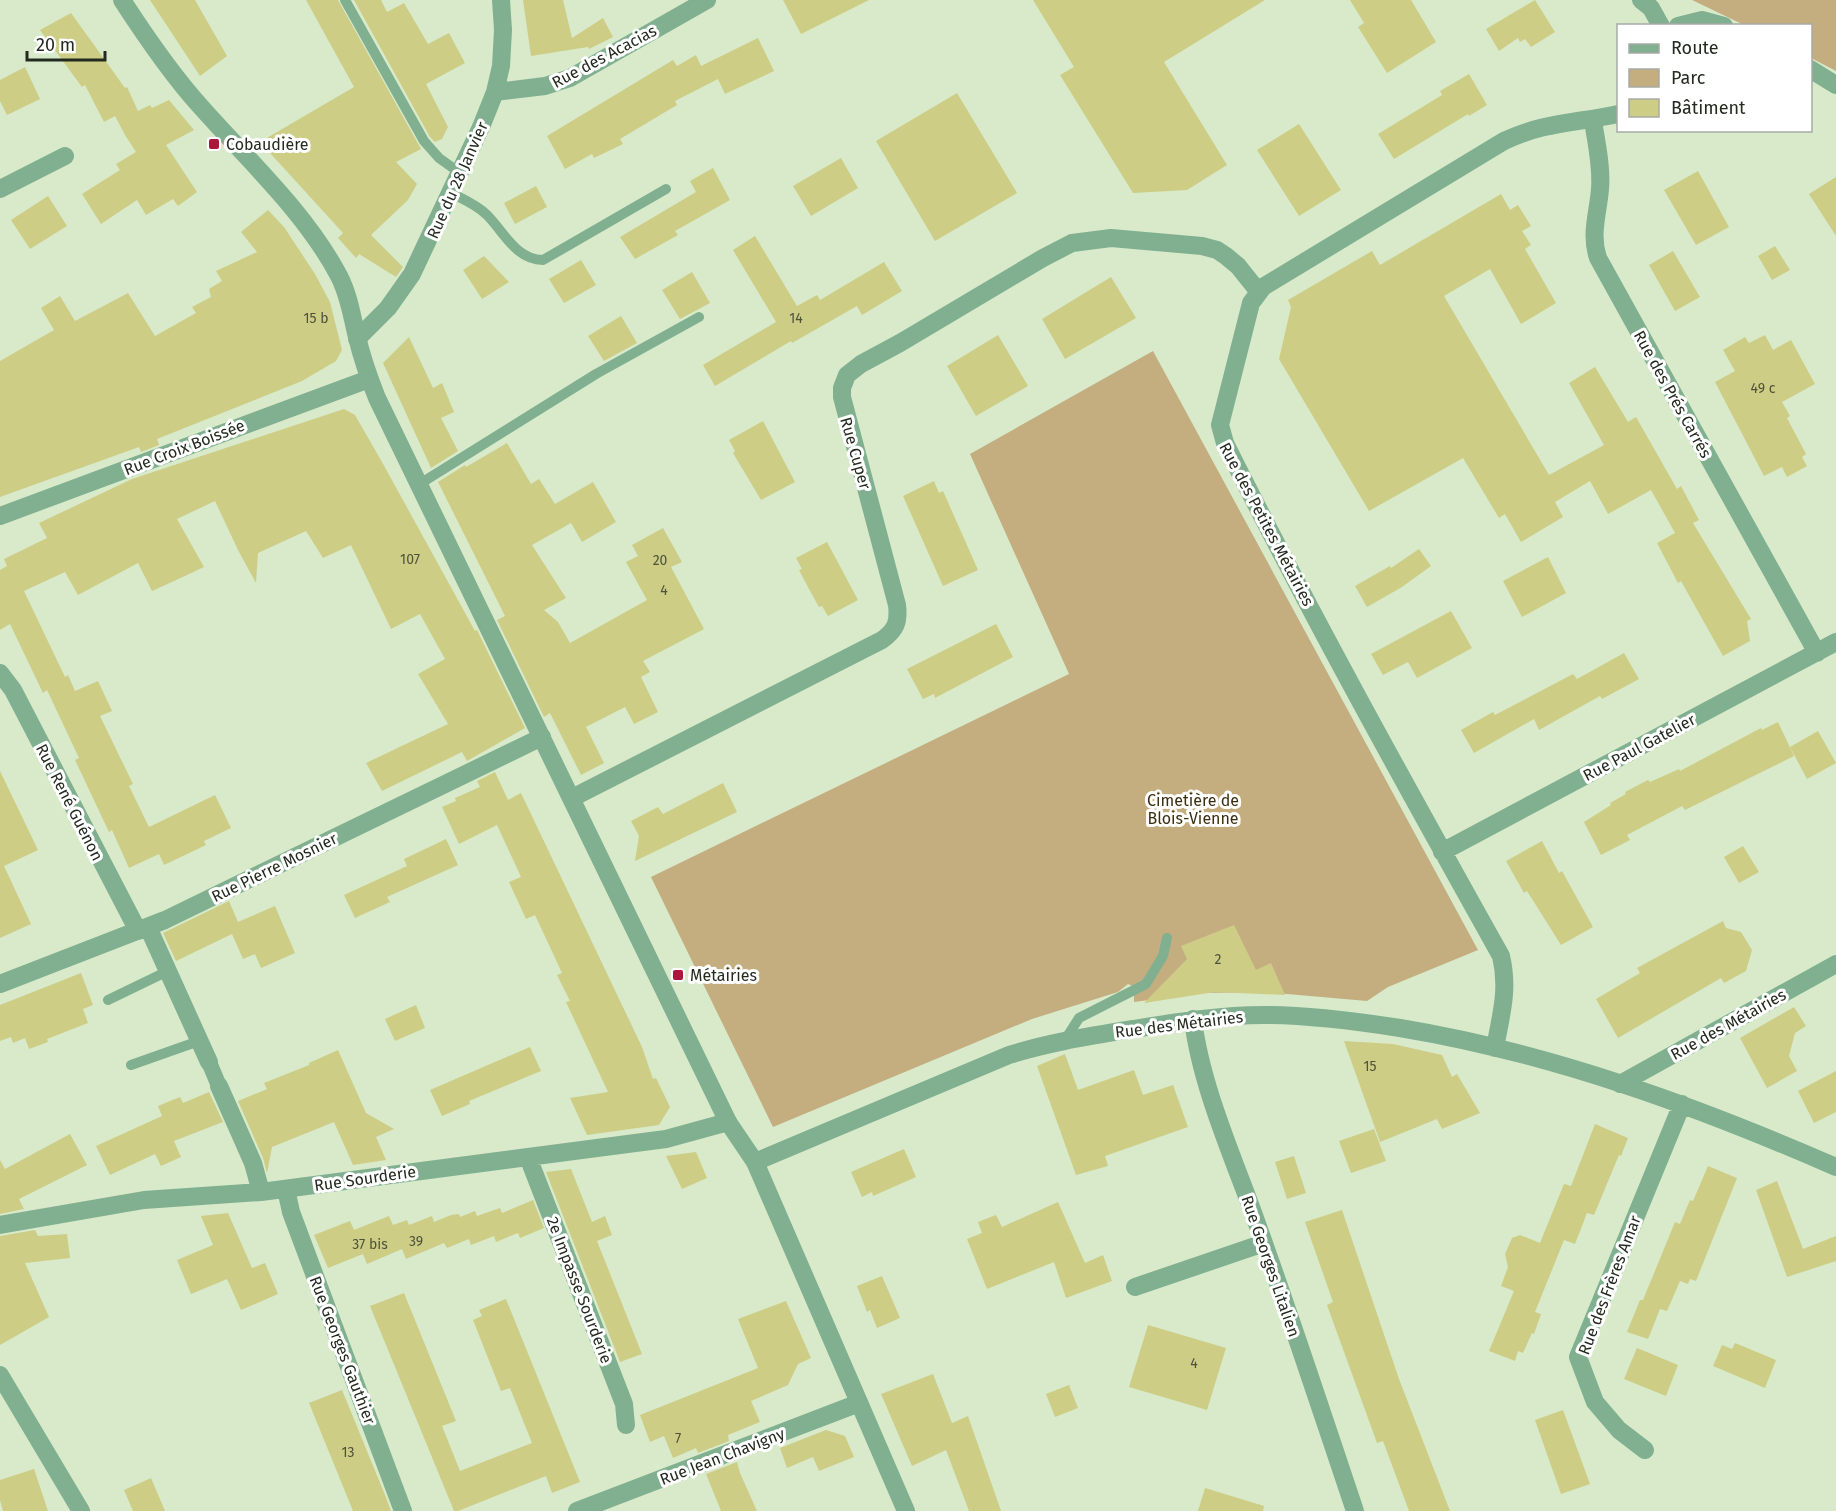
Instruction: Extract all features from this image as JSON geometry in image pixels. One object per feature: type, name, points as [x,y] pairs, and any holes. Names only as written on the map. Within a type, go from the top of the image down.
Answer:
[{"type":"street","points":[[122,0],[165,63],[198,104],[299,216],[323,249],[340,278],[351,308],[357,339],[369,379],[418,485],[728,1122],[755,1162],[906,1511]]},
{"type":"street","name":"Rue du 28 Janvier","points":[[357,339],[388,308],[412,274],[481,127],[495,92],[503,49],[501,0]]},
{"type":"street","name":"Rue des Acacias","points":[[495,92],[545,86],[570,78],[707,0]]},
{"type":"street","points":[[1641,0],[1651,8],[1661,24]]},
{"type":"street","points":[[1686,24],[1702,20],[1717,24]]},
{"type":"street","points":[[1812,70],[1836,85]]},
{"type":"street","points":[[1258,291],[1504,141],[1546,125],[1593,120],[1617,114]]},
{"type":"street","name":"Rue des Prés Carrés","points":[[1593,120],[1600,177],[1593,236],[1598,258],[1816,653]]},
{"type":"street","points":[[0,189],[65,156]]},
{"type":"street","name":"Rue Cuper","points":[[572,798],[882,640],[897,625],[897,605],[842,397],[842,388],[847,375],[861,364],[1043,258],[1083,240],[1111,238],[1202,246],[1217,250],[1238,266],[1258,291]]},
{"type":"street","name":"Rue des Petites Métairies","points":[[1258,291],[1247,315],[1222,414],[1221,435],[1442,852],[1501,956],[1505,975],[1505,994],[1495,1048]]},
{"type":"street","name":"Rue Croix Boissée","points":[[0,516],[369,379]]},
{"type":"street","name":"Rue Paul Gatelier","points":[[1442,852],[1836,642]]},
{"type":"street","name":"Rue René Guénon","points":[[0,673],[13,690],[168,971],[209,1062]]},
{"type":"street","name":"Rue Pierre Mosnier","points":[[0,984],[143,929],[542,737]]},
{"type":"street","name":"Rue des Métairies","points":[[1620,1084],[1836,964]]},
{"type":"street","name":"Rue des Métairies","points":[[755,1162],[1009,1055],[1065,1040],[1193,1019],[1265,1015],[1310,1017],[1431,1034],[1554,1062],[1682,1104],[1836,1167]]},
{"type":"street","name":"Rue Georges Litalien","points":[[1193,1019],[1195,1037],[1210,1092],[1355,1511]]},
{"type":"street","points":[[209,1062],[253,1163],[261,1192]]},
{"type":"street","name":"Rue des Frères Amar","points":[[1645,1450],[1619,1430],[1595,1402],[1578,1357],[1682,1104]]},
{"type":"street","name":"Rue Sourderie","points":[[0,1225],[144,1200],[261,1192],[666,1139],[728,1122]]},
{"type":"street","name":"2e Impasse Sourderie","points":[[528,1157],[624,1404],[626,1425]]},
{"type":"street","name":"Rue Georges Gauthier","points":[[286,1189],[291,1212],[404,1511]]},
{"type":"street","points":[[1135,1287],[1264,1243]]},
{"type":"street","points":[[0,1375],[81,1511]]},
{"type":"street","name":"Rue Jean Chavigny","points":[[584,1510],[858,1403]]},
{"type":"lane","points":[[345,0],[424,141],[439,158],[460,173]]},
{"type":"lane","points":[[451,193],[486,214],[524,256],[532,260],[543,260],[666,189]]},
{"type":"lane","points":[[418,485],[596,374],[699,316]]},
{"type":"lane","points":[[1065,1040],[1079,1018],[1146,984],[1163,956],[1167,938]]},
{"type":"lane","points":[[108,1000],[168,971]]},
{"type":"lane","points":[[131,1065],[200,1041]]},
{"type":"green space","points":[[1692,0],[1836,0],[1836,71],[1812,59],[1812,24],[1742,24]]},
{"type":"green space","name":"Cimetière de Blois-Vienne","points":[[1153,351],[1478,950],[1388,987],[1367,1001],[1265,992],[1200,993],[1134,1002],[1134,987],[1128,984],[1118,992],[1032,1019],[773,1127],[651,877],[1069,674],[970,454]]},
{"type":"building","points":[[150,0],[195,0],[227,56],[200,76]]},
{"type":"building","points":[[306,0],[338,0],[421,149],[396,162],[417,184],[408,200],[371,235],[403,267],[396,277],[359,254],[356,258],[338,238],[343,233],[260,142],[354,87]]},
{"type":"building","points":[[354,0],[381,0],[387,12],[404,3],[428,44],[449,33],[465,63],[426,84],[448,127],[442,139],[435,142],[430,137]]},
{"type":"building","points":[[523,0],[563,0],[572,38],[603,18],[613,37],[589,49],[588,47],[531,56]]},
{"type":"building","points":[[783,0],[869,0],[801,34]]},
{"type":"building","points":[[1033,0],[1265,0],[1164,62],[1227,165],[1187,190],[1133,193],[1060,75],[1074,67]]},
{"type":"building","points":[[1350,0],[1411,0],[1436,42],[1387,73],[1358,27],[1364,23]]},
{"type":"building","points":[[1535,0],[1555,32],[1531,47],[1525,39],[1520,42],[1518,38],[1499,51],[1486,29]]},
{"type":"building","points":[[71,13],[125,88],[127,87],[138,111],[150,105],[152,108],[169,100],[194,130],[166,145],[197,192],[178,206],[173,199],[146,215],[137,200],[101,224],[82,194],[120,170],[116,164],[136,152],[115,116],[104,122],[85,85],[82,87],[40,30]]},
{"type":"building","points":[[758,38],[774,71],[725,94],[718,79],[675,101],[677,105],[620,139],[623,144],[594,158],[592,154],[565,169],[547,136],[673,60],[677,66],[696,55],[701,66]]},
{"type":"building","points":[[25,67],[40,99],[7,115],[0,101],[0,80]]},
{"type":"building","points":[[1469,74],[1487,105],[1394,159],[1378,134],[1442,95],[1440,91]]},
{"type":"building","points":[[957,93],[1017,193],[935,241],[876,141]]},
{"type":"building","points":[[1299,124],[1341,190],[1299,216],[1257,150]]},
{"type":"building","points":[[841,158],[858,188],[811,216],[793,186]]},
{"type":"building","points":[[713,168],[730,200],[675,231],[678,235],[635,259],[620,237],[696,192],[690,181]]},
{"type":"building","points":[[1698,171],[1729,227],[1696,245],[1664,190]]},
{"type":"building","points":[[1836,177],[1836,236],[1809,194]]},
{"type":"building","points":[[536,186],[547,207],[515,224],[504,203]]},
{"type":"building","points":[[1501,194],[1510,210],[1518,205],[1531,226],[1522,231],[1531,245],[1525,249],[1556,303],[1521,324],[1490,269],[1444,296],[1549,475],[1604,445],[1569,383],[1595,367],[1628,422],[1636,417],[1677,489],[1681,486],[1699,520],[1693,523],[1751,619],[1747,621],[1750,641],[1723,656],[1681,581],[1678,583],[1657,543],[1675,533],[1651,490],[1608,514],[1590,481],[1555,502],[1563,517],[1521,542],[1505,514],[1499,518],[1463,458],[1369,511],[1279,359],[1291,307],[1288,300],[1372,251],[1380,265]]},
{"type":"building","points":[[48,196],[67,226],[30,249],[11,220]]},
{"type":"building","points":[[268,210],[284,227],[315,274],[330,302],[342,350],[336,361],[302,381],[157,439],[159,445],[141,452],[139,447],[0,497],[0,361],[54,330],[41,308],[60,296],[75,321],[128,293],[155,336],[196,313],[192,307],[211,297],[209,289],[222,281],[216,271],[257,252],[241,232]]},
{"type":"building","points":[[755,236],[797,306],[817,295],[820,300],[884,262],[902,291],[862,315],[857,306],[792,343],[791,341],[715,386],[703,365],[776,322],[733,250]]},
{"type":"building","points":[[1775,246],[1790,270],[1772,280],[1758,256]]},
{"type":"building","points":[[1673,251],[1700,297],[1675,311],[1649,265]]},
{"type":"building","points":[[484,256],[509,282],[482,299],[463,270]]},
{"type":"building","points":[[581,260],[596,285],[564,303],[549,279]]},
{"type":"building","points":[[692,272],[710,303],[680,319],[662,290]]},
{"type":"building","points":[[1111,277],[1136,318],[1065,359],[1042,319]]},
{"type":"building","points":[[621,316],[637,343],[604,361],[588,336]]},
{"type":"building","points":[[998,335],[1028,386],[976,416],[947,366]]},
{"type":"building","points":[[1765,335],[1773,350],[1791,340],[1815,384],[1782,402],[1790,416],[1787,418],[1806,454],[1802,457],[1807,466],[1787,477],[1782,467],[1764,476],[1715,382],[1735,371],[1723,350],[1745,337],[1749,343]]},
{"type":"building","points":[[409,337],[433,388],[442,383],[454,412],[441,418],[458,451],[431,468],[383,363]]},
{"type":"building","points":[[344,409],[355,415],[382,462],[475,631],[477,630],[525,728],[467,761],[462,752],[382,791],[366,763],[448,724],[418,674],[445,659],[420,614],[391,629],[351,545],[323,558],[306,531],[258,553],[256,583],[215,501],[177,519],[204,567],[185,576],[152,591],[138,563],[78,595],[65,572],[24,591],[65,677],[68,675],[75,691],[98,681],[112,711],[100,716],[133,784],[129,786],[149,827],[215,795],[231,828],[204,841],[206,845],[164,865],[159,854],[129,868],[75,760],[79,758],[47,690],[43,693],[10,624],[0,630],[0,570],[7,566],[4,559],[47,538],[39,523],[132,479]]},
{"type":"building","points":[[763,421],[795,482],[761,500],[733,453],[735,451],[729,440]]},
{"type":"building","points":[[507,443],[531,484],[539,479],[555,504],[593,482],[616,522],[582,542],[571,523],[532,545],[566,598],[544,610],[558,622],[570,643],[647,600],[626,562],[638,556],[632,545],[663,528],[682,562],[671,567],[704,629],[643,661],[650,672],[641,677],[658,712],[634,724],[625,707],[586,727],[604,763],[581,775],[550,713],[544,717],[497,620],[505,616],[438,482]]},
{"type":"building","points":[[934,481],[939,493],[943,491],[978,570],[943,586],[903,496]]},
{"type":"building","points":[[827,542],[858,600],[828,616],[822,606],[819,607],[809,589],[799,570],[802,569],[796,558]]},
{"type":"building","points":[[1419,549],[1431,566],[1402,587],[1367,607],[1355,586],[1390,566],[1391,568]]},
{"type":"building","points":[[1548,557],[1566,593],[1522,617],[1503,581]]},
{"type":"building","points":[[1451,611],[1472,648],[1417,678],[1408,662],[1383,675],[1371,654]]},
{"type":"building","points":[[996,624],[1013,657],[935,698],[934,694],[923,699],[907,669]]},
{"type":"building","points":[[1624,653],[1639,679],[1602,699],[1600,696],[1539,730],[1534,719],[1474,753],[1461,730],[1573,674],[1577,679]]},
{"type":"building","points":[[1778,722],[1794,756],[1685,810],[1682,806],[1627,835],[1630,840],[1601,855],[1584,822],[1611,805],[1610,803],[1626,794],[1625,792],[1648,780],[1650,782],[1679,769],[1680,771],[1761,728],[1762,730]]},
{"type":"building","points":[[1818,731],[1836,763],[1807,779],[1790,747]]},
{"type":"building","points":[[0,771],[38,850],[4,866],[31,924],[0,938]]},
{"type":"building","points":[[495,772],[508,800],[521,793],[642,1047],[653,1079],[656,1078],[670,1107],[659,1125],[587,1135],[570,1098],[608,1092],[566,1002],[570,1001],[557,975],[562,973],[535,915],[526,919],[509,882],[521,877],[497,825],[459,844],[442,807],[456,801],[455,798],[480,787],[477,781]]},
{"type":"building","points":[[723,783],[737,812],[635,861],[639,836],[631,821],[658,807],[663,814]]},
{"type":"building","points":[[446,839],[458,865],[387,897],[390,902],[355,918],[344,895],[407,866],[404,859]]},
{"type":"building","points":[[1542,841],[1559,873],[1562,871],[1593,927],[1561,945],[1527,891],[1524,893],[1506,861]]},
{"type":"building","points":[[1743,846],[1759,872],[1739,883],[1724,857]]},
{"type":"building","points":[[229,901],[238,922],[275,906],[295,953],[261,968],[255,954],[243,959],[232,934],[176,961],[163,933]]},
{"type":"building","points":[[1723,921],[1726,928],[1741,932],[1752,950],[1746,971],[1724,983],[1721,978],[1618,1038],[1596,999],[1640,973],[1637,968]]},
{"type":"building","points":[[1234,925],[1256,970],[1271,963],[1285,995],[1215,992],[1144,1003],[1187,959],[1181,946]]},
{"type":"building","points":[[81,973],[93,1005],[83,1009],[88,1023],[47,1039],[48,1042],[29,1049],[25,1038],[13,1043],[11,1037],[0,1041],[0,1005]]},
{"type":"building","points":[[416,1005],[425,1028],[395,1041],[385,1019]]},
{"type":"building","points":[[1794,1007],[1806,1026],[1795,1033],[1789,1056],[1797,1071],[1767,1088],[1740,1038]]},
{"type":"building","points":[[1344,1041],[1393,1044],[1442,1055],[1452,1077],[1457,1074],[1480,1113],[1442,1129],[1437,1119],[1380,1142]]},
{"type":"building","points":[[530,1047],[541,1071],[469,1101],[470,1104],[442,1116],[430,1090]]},
{"type":"building","points":[[338,1050],[366,1113],[394,1129],[376,1137],[386,1160],[353,1165],[334,1122],[272,1147],[267,1173],[263,1158],[238,1101],[267,1089],[264,1083],[309,1065]]},
{"type":"building","points":[[1065,1054],[1078,1090],[1134,1070],[1143,1095],[1173,1085],[1188,1127],[1105,1156],[1108,1166],[1076,1175],[1037,1066]]},
{"type":"building","points":[[1836,1071],[1836,1112],[1814,1123],[1798,1091]]},
{"type":"building","points":[[209,1092],[223,1122],[174,1141],[181,1157],[161,1166],[155,1154],[110,1175],[96,1146],[162,1116],[158,1106],[180,1097],[183,1103]]},
{"type":"building","points":[[1595,1124],[1628,1138],[1594,1215],[1587,1213],[1575,1244],[1564,1240],[1535,1312],[1541,1314],[1534,1334],[1532,1333],[1523,1353],[1518,1351],[1515,1361],[1489,1351],[1514,1291],[1501,1286],[1508,1267],[1505,1254],[1512,1238],[1520,1235],[1540,1243],[1564,1184],[1571,1186]]},
{"type":"building","points":[[1374,1129],[1386,1161],[1351,1173],[1339,1141]]},
{"type":"building","points":[[70,1134],[87,1165],[19,1199],[24,1209],[0,1214],[0,1160],[5,1169]]},
{"type":"building","points":[[904,1149],[916,1177],[873,1196],[872,1192],[862,1197],[851,1172]]},
{"type":"building","points":[[696,1152],[707,1178],[682,1189],[666,1156]]},
{"type":"building","points":[[1294,1156],[1306,1193],[1287,1199],[1275,1162]]},
{"type":"building","points":[[1708,1166],[1737,1178],[1696,1281],[1690,1279],[1688,1284],[1680,1281],[1667,1311],[1660,1309],[1648,1339],[1627,1332],[1640,1300],[1643,1300],[1675,1222],[1680,1224]]},
{"type":"building","points":[[571,1169],[592,1222],[605,1216],[612,1235],[597,1241],[642,1354],[620,1362],[546,1172]]},
{"type":"building","points":[[1777,1181],[1803,1249],[1836,1236],[1836,1261],[1787,1277],[1756,1190]]},
{"type":"building","points":[[533,1200],[544,1228],[520,1238],[518,1233],[496,1242],[494,1236],[471,1245],[469,1239],[447,1248],[444,1243],[406,1259],[402,1249],[367,1264],[363,1254],[328,1268],[314,1235],[350,1221],[354,1230],[389,1216],[393,1225],[407,1220],[409,1225],[432,1216],[434,1222],[451,1215],[459,1214],[460,1217],[475,1211],[477,1216],[500,1208],[502,1213]]},
{"type":"building","points":[[1058,1202],[1085,1263],[1103,1255],[1112,1281],[1066,1298],[1054,1262],[987,1289],[967,1239],[982,1233],[978,1222],[996,1215],[1002,1227]]},
{"type":"building","points":[[1342,1210],[1399,1379],[1450,1511],[1409,1511],[1383,1441],[1377,1443],[1327,1305],[1333,1302],[1305,1222]]},
{"type":"building","points":[[228,1213],[252,1268],[265,1263],[278,1294],[241,1310],[227,1279],[191,1294],[177,1260],[213,1245],[201,1216]]},
{"type":"building","points":[[35,1230],[38,1236],[67,1234],[70,1258],[25,1263],[49,1317],[0,1345],[0,1236]]},
{"type":"building","points":[[882,1276],[900,1318],[877,1328],[870,1310],[867,1312],[857,1286]]},
{"type":"building","points":[[404,1293],[456,1421],[442,1426],[460,1471],[532,1443],[510,1388],[501,1391],[473,1320],[482,1316],[479,1310],[506,1299],[580,1482],[552,1493],[546,1476],[454,1511],[370,1306]]},
{"type":"building","points":[[786,1301],[811,1358],[798,1364],[788,1385],[751,1401],[760,1422],[728,1435],[729,1441],[698,1453],[696,1448],[673,1458],[664,1436],[650,1442],[640,1415],[758,1368],[738,1319]]},
{"type":"building","points":[[1148,1325],[1226,1348],[1207,1410],[1129,1387]]},
{"type":"building","points":[[1735,1343],[1776,1360],[1765,1388],[1713,1366],[1722,1345],[1732,1349]]},
{"type":"building","points":[[1637,1348],[1678,1365],[1666,1396],[1624,1379]]},
{"type":"building","points":[[933,1374],[952,1423],[968,1416],[1001,1511],[969,1511],[946,1450],[912,1466],[881,1394]]},
{"type":"building","points":[[1069,1385],[1078,1408],[1055,1417],[1046,1394]]},
{"type":"building","points":[[342,1390],[391,1511],[353,1511],[309,1403]]},
{"type":"building","points":[[1563,1410],[1590,1484],[1561,1494],[1535,1420]]},
{"type":"building","points":[[826,1430],[845,1436],[854,1457],[819,1471],[813,1457],[787,1468],[780,1448]]},
{"type":"building","points":[[737,1462],[757,1511],[721,1511],[706,1474]]},
{"type":"building","points":[[34,1469],[48,1511],[3,1511],[0,1500],[0,1480]]},
{"type":"building","points":[[151,1478],[165,1511],[133,1511],[124,1490]]},
{"type":"building","points":[[1205,1488],[1264,1506],[1263,1511],[1198,1511]]},
{"type":"place","name":"Cobaudière","points":[[214,144]]},
{"type":"place","name":"Métairies","points":[[678,975]]}]
